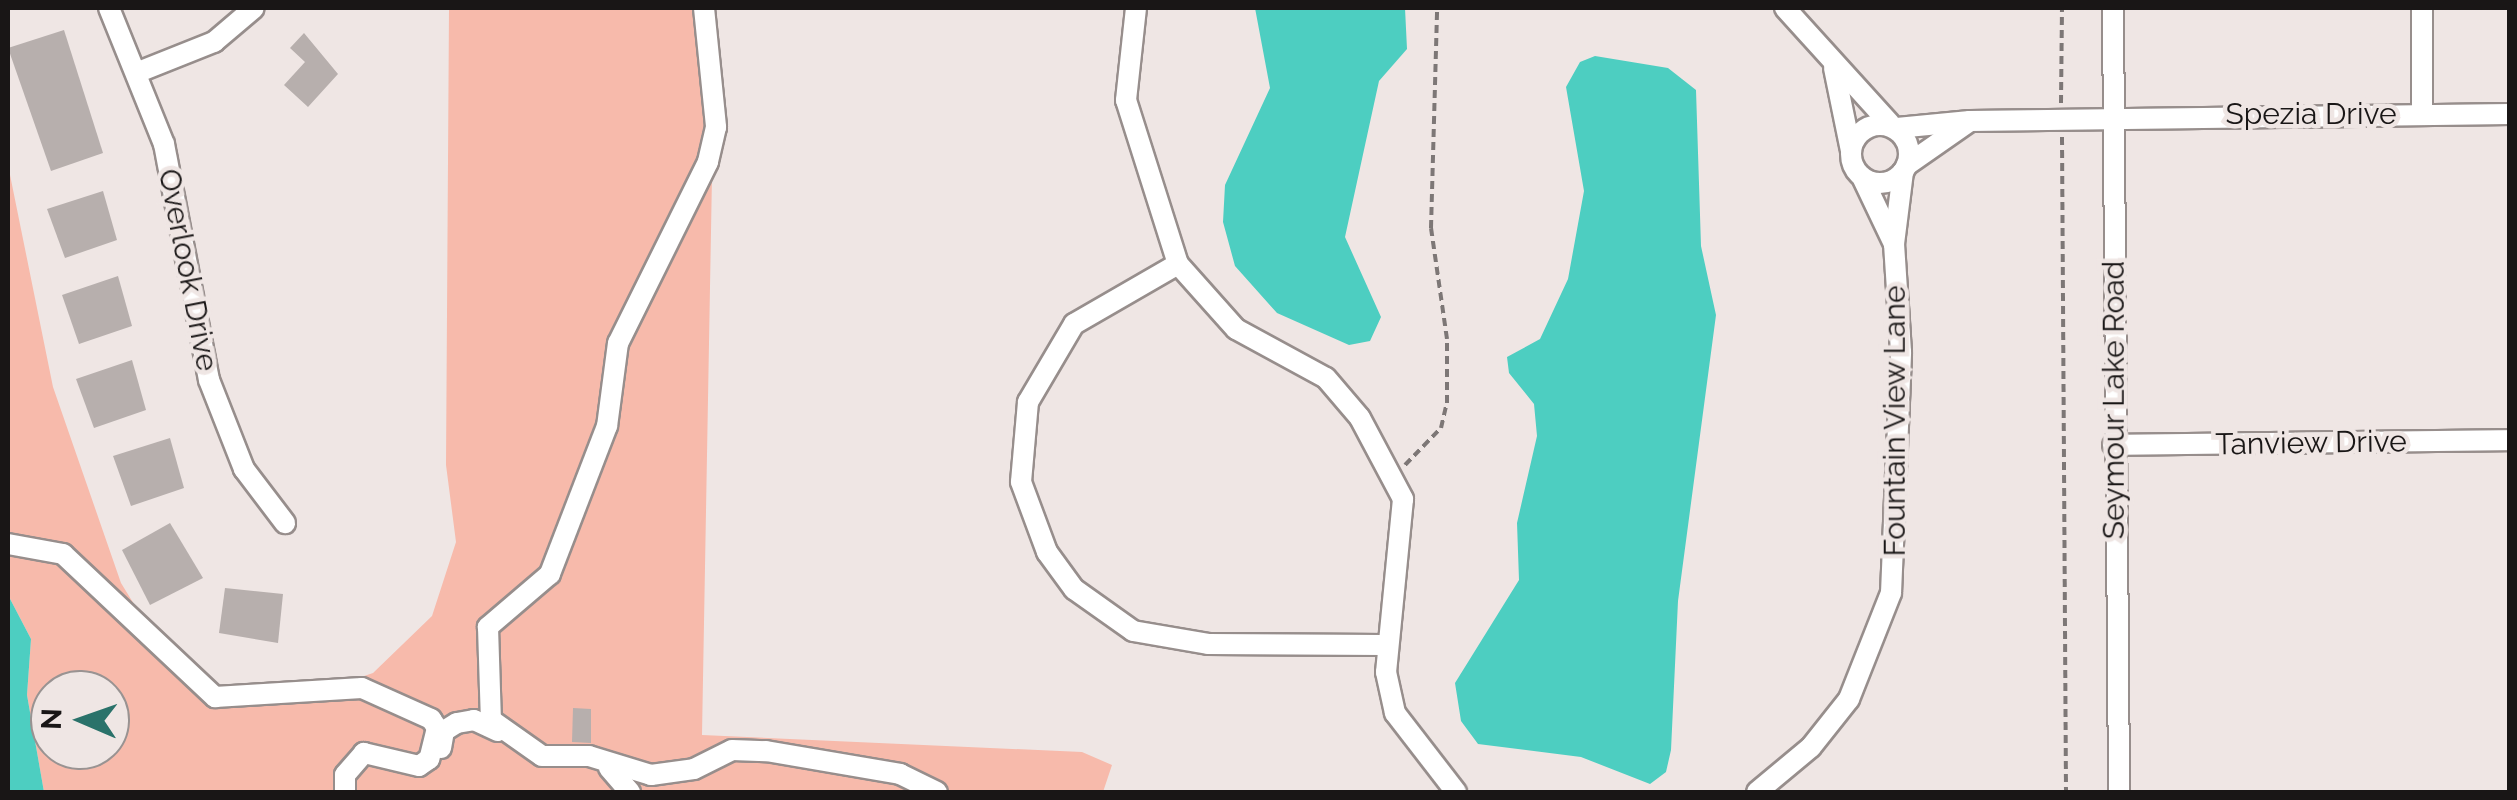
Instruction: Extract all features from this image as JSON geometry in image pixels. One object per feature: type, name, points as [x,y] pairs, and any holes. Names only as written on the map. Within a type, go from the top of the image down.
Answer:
[{"type":"street","name":"Overlook Drive","points":[[108,8],[141,71],[164,144],[209,380],[244,470],[286,523]]},
{"type":"street","points":[[141,71],[214,42],[254,8]]},
{"type":"street","points":[[704,8],[716,127],[708,162],[618,343],[607,426],[550,574],[488,628],[491,720],[542,756],[588,756],[651,775],[694,769],[732,750],[766,751],[900,774],[937,792]]},
{"type":"street","points":[[1136,8],[1126,100],[1178,264],[1236,329],[1326,378],[1392,473],[1404,499],[1404,539],[1383,644],[1395,713],[1456,792]]},
{"type":"street","points":[[1785,8],[1834,66],[1894,126],[1905,168]]},
{"type":"street","name":"Seymour Lake Road","points":[[2113,8],[2119,792]]},
{"type":"street","points":[[2422,8],[2422,114]]},
{"type":"street","points":[[1834,66],[1850,151],[1863,179],[1879,184],[1970,121]]},
{"type":"street","name":"Spezia Drive","points":[[1970,121],[2113,116],[2510,114]]},
{"type":"street","points":[[1850,151],[1860,132],[1970,121]]},
{"type":"street","name":"Fountain View Lane","points":[[1757,792],[1789,784],[1849,698],[1891,593],[1901,392],[1894,244],[1905,168]]},
{"type":"street","name":"Fountain View Lane","points":[[1863,179],[1894,244]]},
{"type":"street","points":[[1178,264],[1074,324],[1028,402],[1020,482],[1047,552],[1074,589],[1133,631],[1208,644],[1383,644]]},
{"type":"street","name":"Tanview Drive","points":[[2114,445],[2510,440]]},
{"type":"street","points":[[8,544],[63,554],[215,696],[362,688],[430,719],[437,728],[429,759],[419,766],[364,754],[345,774],[345,792]]},
{"type":"street","points":[[356,792],[353,777],[362,764],[426,772],[436,765],[444,731],[474,720],[554,769],[610,768],[630,792]]},
{"type":"path","points":[[1392,473],[1424,451],[1447,403],[1447,339],[1431,228],[1438,8]]},
{"type":"path","points":[[2062,8],[2066,792]]},
{"type":"shaded area","points":[[449,8],[715,8],[702,735],[1082,752],[1112,765],[1103,792],[44,792],[40,770],[130,770],[130,670],[30,670],[30,712],[27,695],[31,639],[8,595],[8,165],[53,387],[121,583],[156,640],[221,686],[300,698],[373,673],[432,616],[456,542],[446,465]]},
{"type":"water","points":[[1255,8],[1405,8],[1407,49],[1379,81],[1345,237],[1381,317],[1370,341],[1349,345],[1277,313],[1235,266],[1223,222],[1225,185],[1270,88]]},
{"type":"water","points":[[1595,56],[1668,68],[1696,90],[1701,246],[1716,315],[1678,601],[1671,750],[1666,772],[1650,784],[1581,757],[1478,744],[1461,721],[1455,683],[1519,580],[1517,523],[1537,436],[1534,404],[1509,373],[1507,357],[1540,339],[1568,279],[1584,191],[1566,87],[1580,62]]},
{"type":"water","points":[[8,595],[31,639],[27,695],[30,770],[40,770],[44,792],[8,792]]},
{"type":"building","points":[[64,30],[103,153],[51,171],[8,48]]},
{"type":"building","points":[[304,33],[338,74],[308,107],[284,85],[305,62],[290,48]]},
{"type":"building","points":[[103,191],[117,240],[65,258],[47,209]]},
{"type":"building","points":[[118,276],[132,326],[79,344],[62,295]]},
{"type":"building","points":[[132,360],[146,410],[94,428],[76,379]]},
{"type":"building","points":[[170,438],[184,488],[131,506],[113,456]]},
{"type":"building","points":[[170,523],[203,578],[150,605],[122,550]]},
{"type":"building","points":[[225,588],[283,594],[278,643],[219,633]]},
{"type":"building","points":[[573,708],[591,709],[591,743],[572,742]]}]
